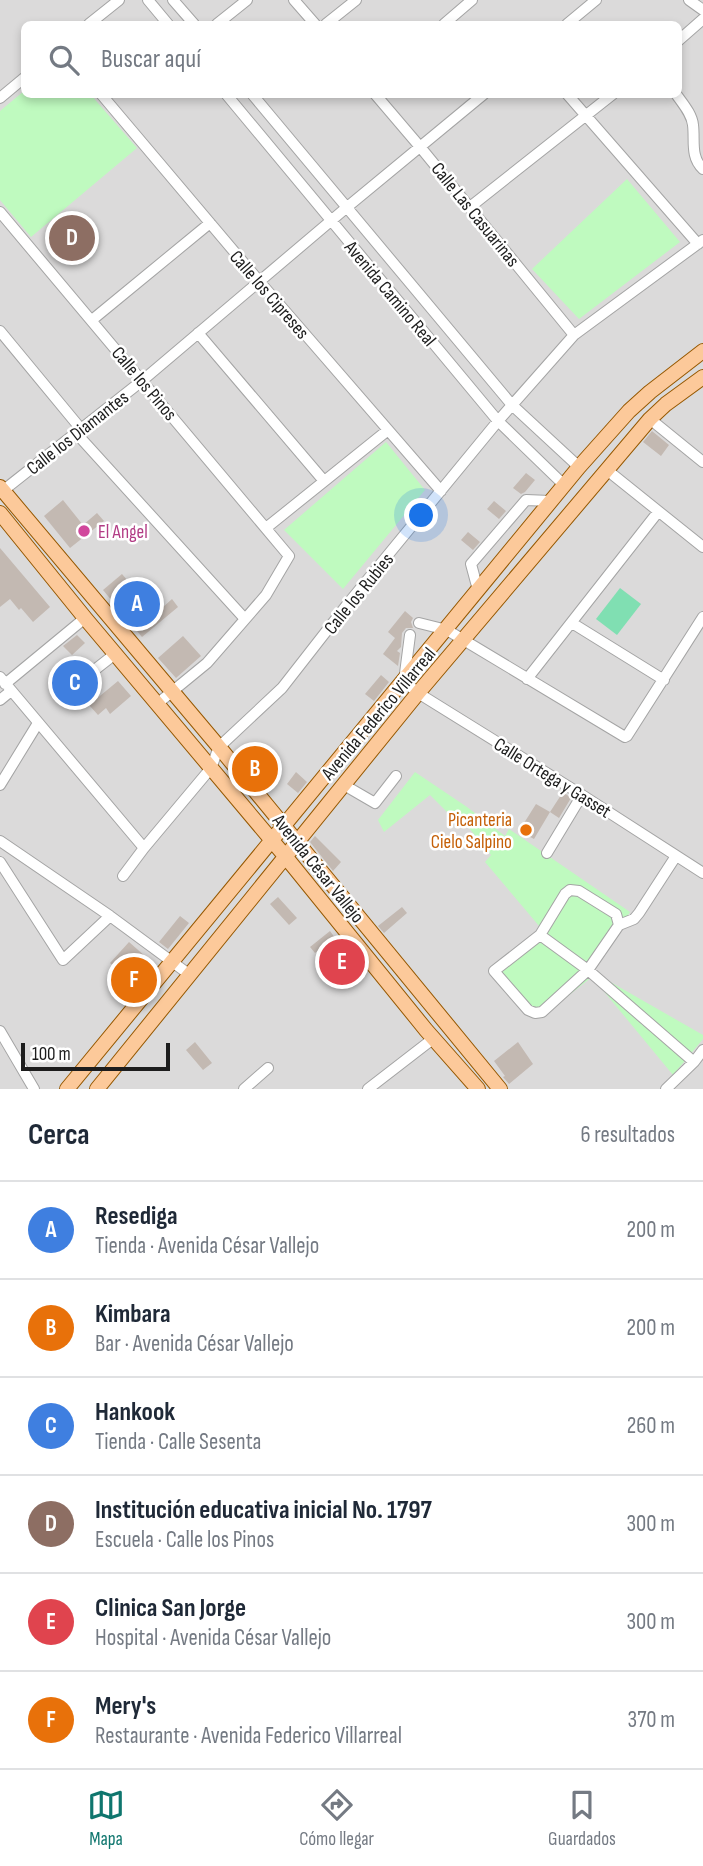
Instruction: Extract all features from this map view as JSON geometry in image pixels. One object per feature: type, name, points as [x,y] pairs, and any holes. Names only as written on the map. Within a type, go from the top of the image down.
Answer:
[{"type":"main road","name":"Avenida Federico Villarreal","points":[[67,1089],[579,467],[636,404],[703,351]]},
{"type":"main road","name":"Avenida Federico Villarreal","points":[[97,1089],[418,693],[650,419],[703,377]]},
{"type":"main road","name":"Avenida César Vallejo","points":[[1,490],[284,825],[500,1089]]},
{"type":"main road","name":"Avenida César Vallejo","points":[[0,513],[478,1089]]},
{"type":"main road","points":[[66,595],[80,584]]},
{"type":"main road","points":[[116,654],[130,642]]},
{"type":"main road","points":[[330,772],[344,785]]},
{"type":"main road","points":[[403,1000],[415,984]]},
{"type":"main road","points":[[115,1030],[133,1045]]},
{"type":"main road","points":[[463,1070],[476,1059]]},
{"type":"street","points":[[93,21],[120,0]]},
{"type":"street","points":[[148,0],[166,21]]},
{"type":"street","points":[[173,0],[191,21]]},
{"type":"street","points":[[221,21],[247,0]]},
{"type":"street","points":[[294,0],[312,21]]},
{"type":"street","points":[[330,21],[356,0]]},
{"type":"street","points":[[448,21],[472,0]]},
{"type":"street","points":[[571,21],[596,0]]},
{"type":"street","points":[[689,0],[703,10]]},
{"type":"street","points":[[682,37],[703,19]]},
{"type":"street","points":[[1,95],[21,80]]},
{"type":"street","name":"Calle los Cipreses","points":[[104,98],[441,491]]},
{"type":"street","name":"Avenida Camino Real","points":[[229,98],[498,421],[564,485]]},
{"type":"street","name":"Avenida Camino Real","points":[[255,98],[512,405],[579,467]]},
{"type":"street","name":"Calle Las Casuarinas","points":[[378,98],[575,335]]},
{"type":"street","points":[[346,208],[479,98]]},
{"type":"street","points":[[570,98],[700,242]]},
{"type":"street","points":[[470,207],[608,98]]},
{"type":"street","points":[[679,98],[698,128],[694,154],[703,169]]},
{"type":"street","name":"Calle los Diamantes","points":[[1,490],[143,380],[346,208]]},
{"type":"street","name":"Calle los Pinos","points":[[0,212],[289,556],[266,595],[245,619]]},
{"type":"street","points":[[92,320],[210,223]]},
{"type":"street","name":"Calle los Rubies","points":[[123,876],[211,768],[219,747],[282,688],[498,421],[575,335],[700,242]]},
{"type":"street","points":[[0,331],[79,431],[245,619],[207,663],[157,704]]},
{"type":"street","points":[[198,333],[324,481]]},
{"type":"street","points":[[650,419],[703,462]]},
{"type":"street","points":[[266,528],[388,430]]},
{"type":"street","points":[[607,470],[703,547]]},
{"type":"street","points":[[478,590],[471,564],[526,500],[550,501]]},
{"type":"street","points":[[527,679],[658,512]]},
{"type":"street","points":[[419,624],[447,629],[625,737],[703,617]]},
{"type":"street","points":[[0,700],[6,684],[85,618]]},
{"type":"street","points":[[572,623],[664,680]]},
{"type":"street","points":[[404,681],[410,635]]},
{"type":"street","points":[[83,679],[116,654]]},
{"type":"street","name":"Calle Ortega y Gasset","points":[[404,681],[418,693],[703,873]]},
{"type":"street","points":[[6,684],[144,848]]},
{"type":"street","points":[[0,785],[38,723]]},
{"type":"street","points":[[344,785],[375,803],[396,776]]},
{"type":"street","points":[[547,853],[582,795]]},
{"type":"street","points":[[0,841],[110,916],[190,975]]},
{"type":"street","points":[[619,923],[616,914],[579,891],[570,890],[540,935],[495,971],[528,1010],[542,1012],[588,970],[619,923],[637,916],[676,856]]},
{"type":"street","points":[[0,862],[64,960],[110,916]]},
{"type":"street","points":[[540,935],[588,970],[694,1062]]},
{"type":"street","points":[[0,1031],[34,1089]]},
{"type":"street","points":[[369,1089],[433,1038]]},
{"type":"street","points":[[666,1089],[703,1050]]},
{"type":"street","points":[[244,1089],[268,1068]]},
{"type":"shaded area","points":[[0,0],[703,0],[703,1089],[0,1089]]},
{"type":"green space","points":[[21,94],[21,98],[94,98],[137,148],[31,237],[0,200],[0,111]]},
{"type":"green space","points":[[627,179],[680,242],[579,319],[532,269]]},
{"type":"green space","points":[[386,442],[425,490],[343,589],[284,530]]},
{"type":"green space","points":[[620,588],[641,604],[617,635],[596,619]]},
{"type":"green space","points":[[415,772],[505,836],[509,829],[630,912],[593,972],[703,1035],[703,1039],[673,1075],[592,977],[540,1018],[500,970],[545,933],[485,862],[491,855],[460,817],[455,820],[430,795],[384,832],[378,820]]},
{"type":"building","points":[[652,431],[669,445],[661,456],[643,442]]},
{"type":"building","points":[[526,473],[535,480],[521,494],[513,488]]},
{"type":"building","points":[[63,500],[83,525],[97,513],[104,521],[70,548],[44,516]]},
{"type":"building","points":[[494,501],[506,511],[499,519],[487,509]]},
{"type":"building","points":[[468,532],[480,542],[473,550],[461,540]]},
{"type":"building","points":[[0,548],[50,607],[33,622],[10,599],[0,607]]},
{"type":"building","points":[[122,574],[133,587],[139,582],[162,608],[172,599],[178,607],[142,637],[103,590]]},
{"type":"building","points":[[405,611],[413,618],[413,628],[406,628],[402,633],[401,647],[397,651],[400,653],[398,666],[383,654],[395,638],[388,632]]},
{"type":"building","points":[[77,635],[85,643],[72,655],[63,646]]},
{"type":"building","points":[[183,636],[201,656],[176,678],[158,658]]},
{"type":"building","points":[[73,673],[77,684],[85,687],[78,693],[66,679]]},
{"type":"building","points":[[381,675],[389,682],[374,701],[365,694]]},
{"type":"building","points":[[118,681],[131,696],[110,714],[106,708],[98,715],[89,705]]},
{"type":"building","points":[[296,772],[307,782],[298,793],[287,784]]},
{"type":"building","points":[[563,792],[571,798],[559,818],[550,812]]},
{"type":"building","points":[[536,804],[550,812],[534,839],[519,831]]},
{"type":"building","points":[[315,836],[341,862],[333,871],[310,842]]},
{"type":"building","points":[[278,897],[297,918],[289,925],[270,904]]},
{"type":"building","points":[[402,907],[407,913],[384,933],[378,926]]},
{"type":"building","points":[[180,916],[189,923],[168,949],[159,942]]},
{"type":"building","points":[[330,931],[335,938],[315,953],[310,947]]},
{"type":"building","points":[[129,942],[154,964],[129,991],[132,994],[126,1001],[111,987],[122,974],[110,963]]},
{"type":"building","points":[[347,952],[362,972],[347,985],[331,965]]},
{"type":"building","points":[[195,1042],[212,1063],[203,1070],[186,1050]]},
{"type":"building","points":[[518,1042],[533,1064],[509,1084],[494,1061]]},
{"type":"place","name":"Institución educativa inicial No. 1797","points":[[72,238]]},
{"type":"place","name":"El Angel","points":[[84,531]]},
{"type":"place","name":"Resediga","points":[[137,604]]},
{"type":"place","name":"Hankook","points":[[75,683]]},
{"type":"place","name":"Kimbara","points":[[255,769]]},
{"type":"place","name":"Picanteria Cielo Salpino","points":[[526,830]]},
{"type":"place","name":"Clinica San Jorge","points":[[342,962]]},
{"type":"place","name":"Mery's","points":[[134,980]]}]
